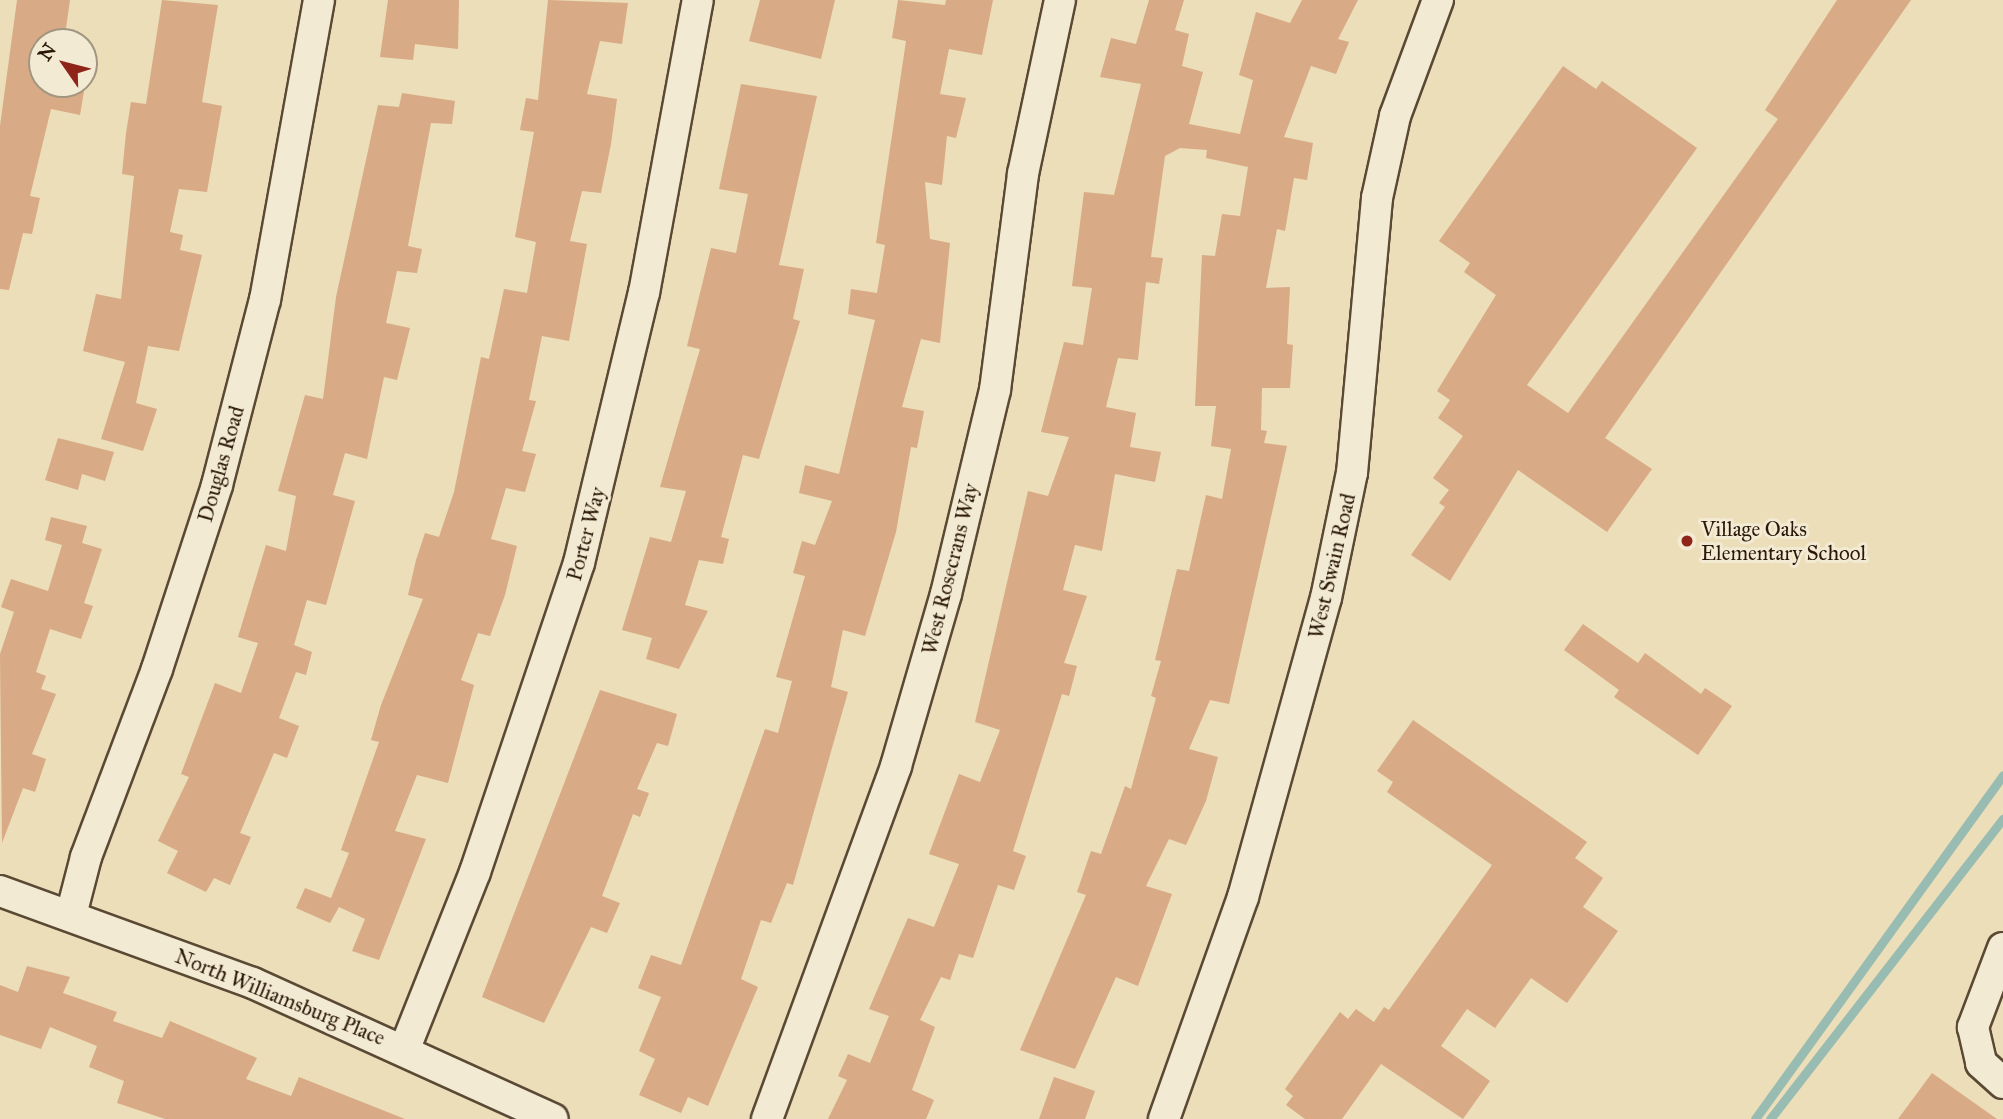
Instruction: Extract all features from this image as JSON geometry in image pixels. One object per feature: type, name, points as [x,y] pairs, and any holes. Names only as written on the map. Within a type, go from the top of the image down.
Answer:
[{"type":"street","name":"Douglas Road","points":[[71,915],[86,857],[158,669],[217,485],[265,300],[319,0]]},
{"type":"street","name":"Porter Way","points":[[405,1048],[475,872],[579,564],[644,293],[698,0]]},
{"type":"street","name":"West Rosecrans Way","points":[[766,1119],[896,766],[946,594],[995,390],[1023,173],[1060,0]]},
{"type":"street","name":"West Swain Road","points":[[1164,1119],[1243,897],[1326,598],[1352,473],[1377,198],[1395,116],[1438,0]]},
{"type":"street","name":"North Williamsburg Place","points":[[0,891],[71,915],[405,1048],[553,1119]]},
{"type":"street","points":[[2003,948],[1973,1027],[1981,1063],[2003,1083]]},
{"type":"building","points":[[17,0],[70,0],[66,28],[28,28],[28,98],[83,98],[80,115],[51,109],[30,196],[40,198],[32,234],[23,233],[9,290],[0,289],[0,126]]},
{"type":"building","points":[[162,0],[218,5],[202,102],[222,106],[207,192],[179,189],[170,232],[183,235],[180,250],[202,255],[179,351],[148,346],[136,403],[157,409],[143,451],[101,439],[125,362],[83,351],[96,294],[121,299],[134,176],[122,174],[126,133],[131,102],[146,104]]},
{"type":"building","points":[[388,0],[459,0],[458,49],[415,44],[413,60],[380,57]]},
{"type":"building","points":[[548,0],[628,3],[622,44],[600,41],[587,94],[617,99],[611,144],[601,193],[582,191],[570,241],[587,244],[569,341],[542,336],[529,400],[536,401],[522,451],[536,454],[525,492],[506,488],[491,539],[517,546],[505,595],[490,636],[478,633],[461,680],[474,685],[448,783],[417,775],[395,831],[426,839],[379,960],[352,951],[365,919],[339,907],[330,923],[296,908],[305,888],[331,898],[349,853],[341,850],[379,742],[371,740],[381,705],[423,599],[408,595],[416,560],[425,533],[439,537],[454,492],[481,357],[489,359],[504,289],[527,293],[536,242],[515,237],[534,132],[520,130],[526,98],[538,100]]},
{"type":"building","points":[[760,0],[835,0],[821,59],[749,41]]},
{"type":"building","points":[[898,0],[945,5],[946,0],[993,0],[982,55],[949,49],[940,94],[966,98],[956,138],[947,136],[942,185],[925,182],[930,239],[950,243],[940,343],[921,339],[902,407],[924,411],[917,448],[911,447],[896,532],[865,636],[843,630],[831,687],[848,692],[793,885],[787,883],[771,923],[761,920],[741,979],[758,987],[708,1106],[688,1097],[681,1113],[639,1095],[655,1059],[639,1051],[661,997],[638,988],[651,955],[681,965],[765,729],[778,733],[792,681],[776,677],[805,576],[793,573],[802,541],[815,545],[832,501],[799,493],[805,465],[839,474],[875,320],[848,314],[851,289],[877,293],[885,245],[876,243],[906,41],[892,38]]},
{"type":"building","points":[[1149,0],[1184,0],[1175,30],[1189,34],[1182,66],[1203,72],[1189,124],[1240,134],[1253,80],[1239,75],[1256,12],[1290,23],[1302,0],[1358,0],[1338,39],[1349,42],[1336,74],[1311,66],[1284,137],[1313,143],[1307,180],[1294,178],[1285,231],[1277,229],[1266,288],[1290,287],[1287,344],[1293,345],[1290,388],[1262,388],[1261,430],[1267,431],[1264,443],[1287,446],[1229,704],[1210,700],[1189,749],[1218,757],[1206,801],[1186,845],[1169,839],[1146,886],[1172,894],[1138,986],[1116,977],[1075,1069],[1020,1050],[1086,895],[1077,892],[1091,851],[1101,854],[1125,786],[1131,789],[1156,698],[1151,696],[1161,661],[1155,660],[1177,569],[1189,571],[1206,495],[1222,499],[1231,449],[1211,446],[1216,406],[1195,406],[1202,255],[1215,256],[1222,214],[1240,216],[1248,167],[1206,158],[1207,150],[1180,148],[1165,156],[1151,257],[1163,258],[1159,284],[1146,282],[1138,360],[1118,358],[1106,407],[1136,413],[1130,447],[1161,452],[1155,482],[1115,474],[1102,551],[1075,545],[1063,590],[1087,596],[1064,663],[1077,666],[1069,696],[1062,694],[1013,851],[1026,856],[1014,890],[998,885],[973,958],[959,954],[950,980],[941,977],[920,1020],[935,1027],[912,1090],[934,1100],[926,1119],[828,1119],[847,1080],[838,1076],[848,1054],[870,1063],[889,1016],[869,1009],[908,918],[934,927],[959,864],[929,854],[959,774],[980,782],[1000,730],[975,722],[1028,491],[1048,496],[1069,437],[1041,432],[1064,342],[1083,345],[1092,288],[1072,286],[1084,192],[1114,195],[1141,84],[1100,77],[1111,38],[1136,44]]},
{"type":"building","points":[[1837,0],[1911,0],[1605,438],[1652,469],[1607,532],[1518,470],[1450,581],[1411,555],[1445,507],[1439,503],[1449,490],[1433,478],[1463,436],[1438,418],[1450,400],[1437,391],[1496,295],[1464,272],[1470,263],[1439,241],[1563,66],[1596,89],[1602,81],[1697,148],[1527,385],[1568,413],[1778,119],[1765,110]]},
{"type":"building","points":[[741,84],[817,96],[779,265],[804,269],[793,319],[800,321],[759,459],[743,455],[721,537],[729,539],[723,564],[699,560],[685,605],[708,611],[679,669],[646,659],[652,638],[622,630],[650,537],[671,542],[686,491],[660,487],[700,349],[687,346],[711,248],[736,253],[748,194],[719,189]]},
{"type":"building","points":[[402,93],[455,101],[452,124],[431,123],[408,246],[422,249],[417,273],[397,271],[386,323],[410,328],[397,380],[384,377],[367,459],[345,453],[333,495],[355,501],[326,605],[307,600],[294,645],[312,652],[306,675],[296,672],[279,718],[299,726],[287,758],[274,753],[240,833],[251,837],[230,885],[214,878],[206,892],[167,873],[178,851],[158,841],[189,777],[181,774],[215,683],[241,693],[258,643],[238,637],[266,545],[286,551],[296,496],[278,491],[305,395],[323,399],[336,297],[378,105],[399,107]]},
{"type":"building","points":[[58,438],[114,452],[105,481],[82,474],[78,490],[45,480]]},
{"type":"building","points":[[51,517],[87,526],[82,543],[102,549],[84,603],[93,606],[81,639],[50,629],[36,672],[46,676],[41,689],[56,694],[32,754],[46,759],[35,792],[23,788],[2,843],[0,654],[14,612],[1,607],[11,579],[48,591],[62,545],[45,540]]},
{"type":"building","points":[[1583,624],[1638,663],[1645,653],[1701,694],[1705,688],[1732,706],[1698,755],[1614,697],[1619,690],[1564,650]]},
{"type":"building","points":[[600,690],[677,714],[668,746],[657,743],[637,789],[649,793],[640,817],[633,814],[602,896],[620,903],[607,933],[591,927],[544,1023],[482,997]]},
{"type":"building","points":[[1413,720],[1587,842],[1575,858],[1603,878],[1583,907],[1618,931],[1567,1003],[1531,978],[1495,1028],[1467,1009],[1441,1046],[1490,1081],[1463,1119],[1381,1064],[1342,1119],[1305,1119],[1286,1105],[1293,1096],[1285,1089],[1340,1012],[1348,1019],[1356,1009],[1374,1022],[1384,1007],[1389,1010],[1492,865],[1387,792],[1393,782],[1377,771]]},
{"type":"building","points":[[27,966],[70,977],[63,993],[117,1012],[113,1021],[162,1038],[170,1021],[257,1058],[246,1079],[291,1096],[299,1077],[405,1119],[165,1119],[117,1103],[124,1081],[89,1067],[97,1046],[50,1027],[41,1049],[0,1035],[0,985],[18,992]]},
{"type":"building","points":[[1932,1073],[1997,1119],[1898,1119]]},
{"type":"building","points":[[1054,1077],[1095,1091],[1085,1119],[1039,1119]]},
{"type":"waterway","points":[[1755,1119],[2003,775]]},
{"type":"waterway","points":[[1770,1119],[2003,819]]},
{"type":"place","name":"Village Oaks Elementary School","points":[[1687,541]]}]
